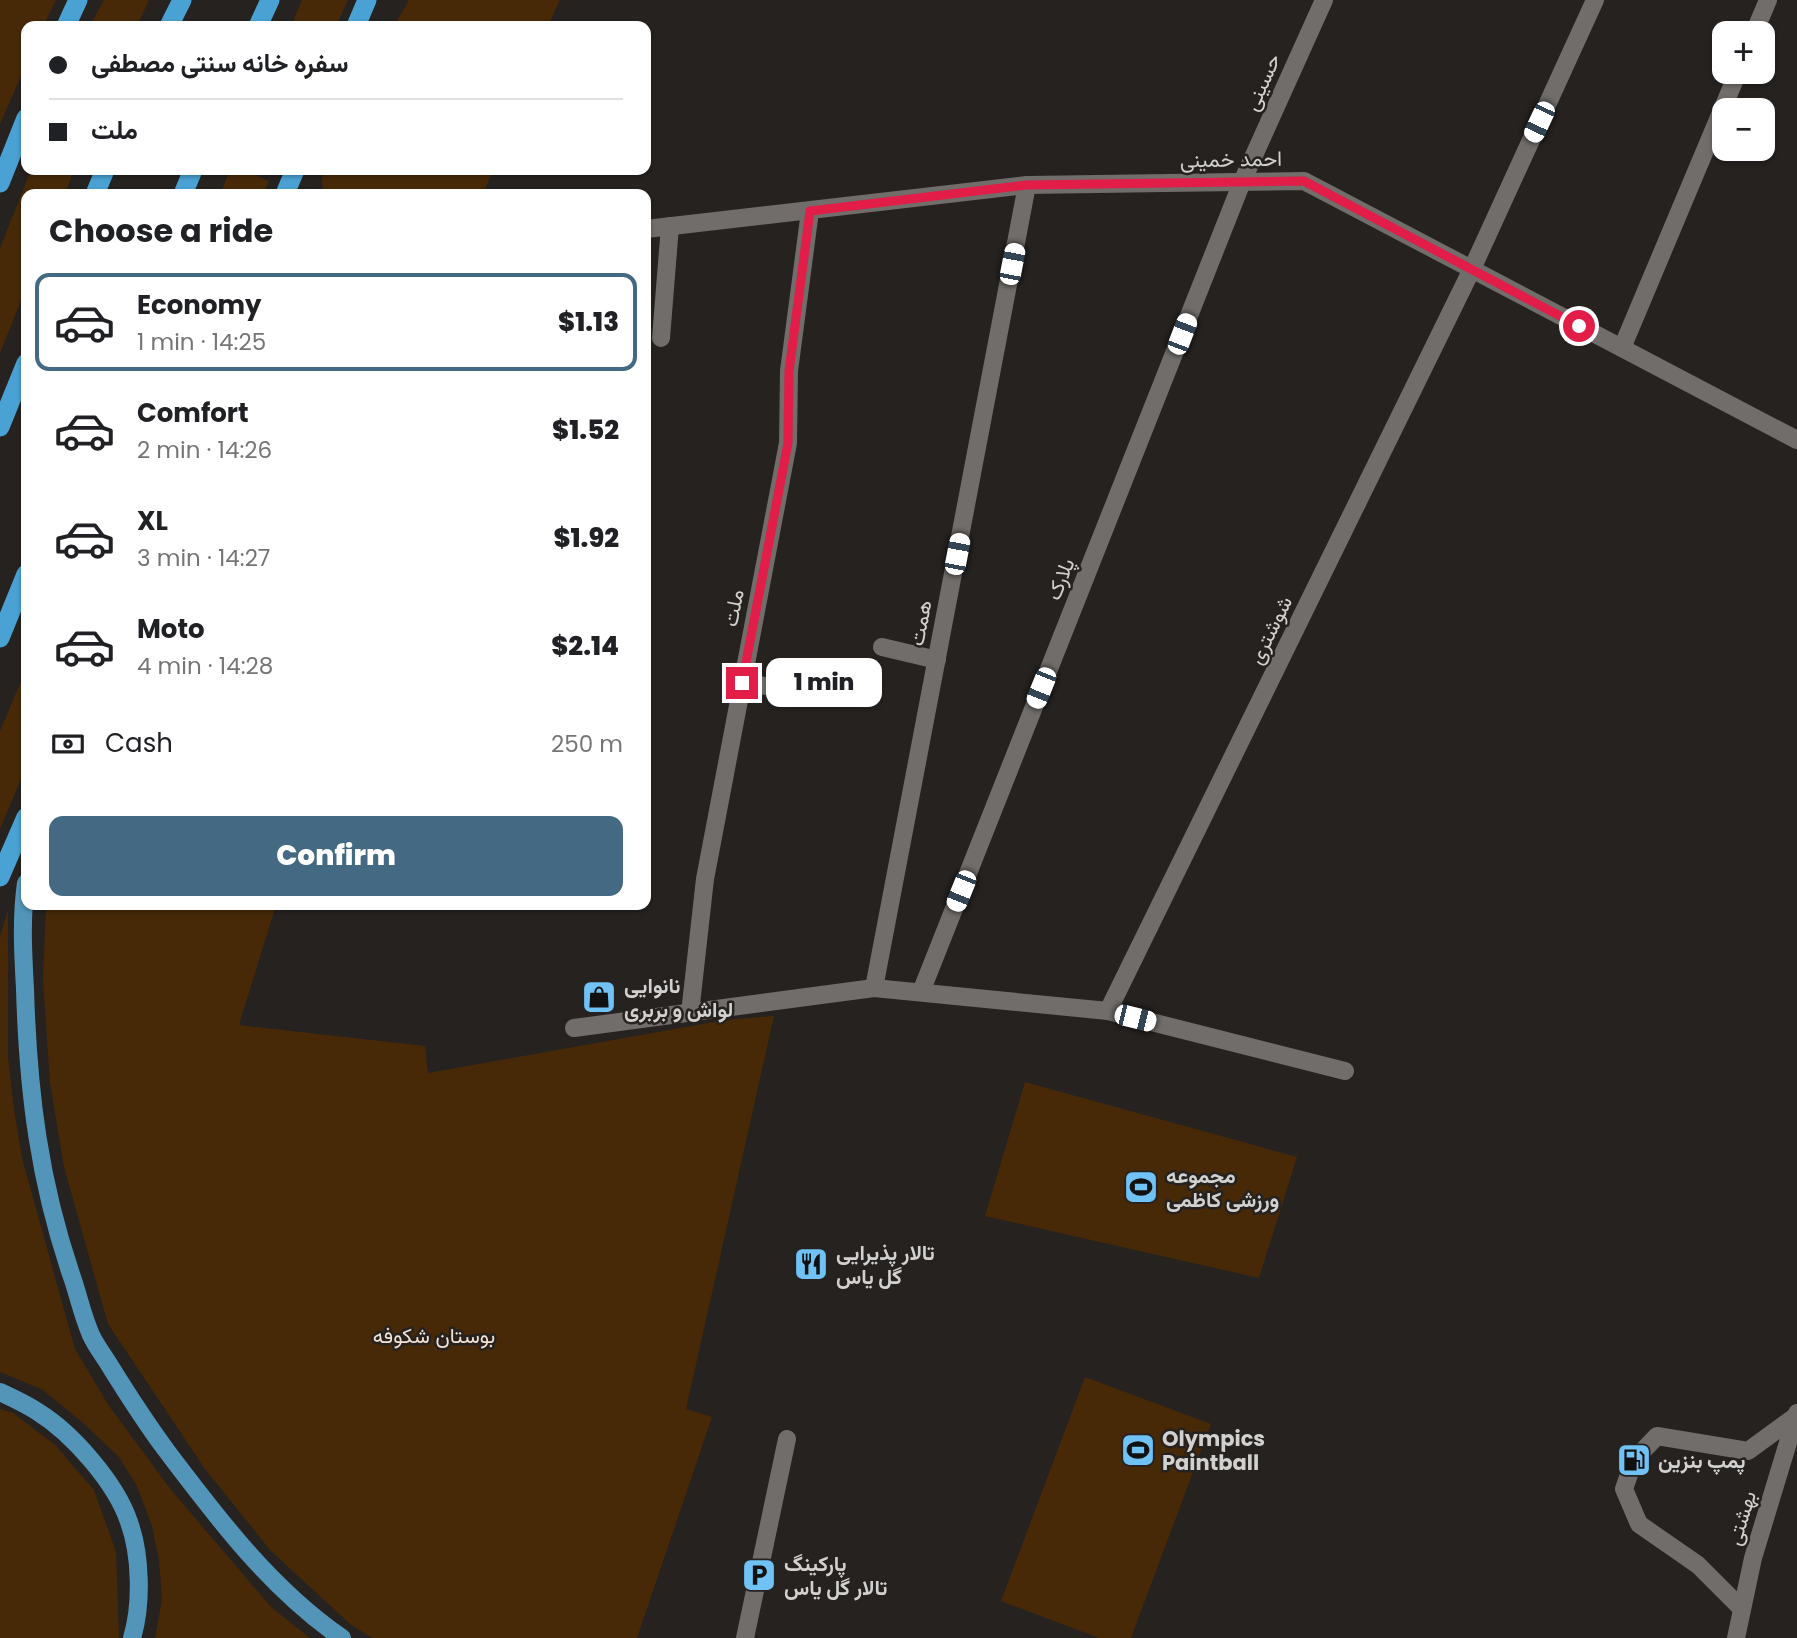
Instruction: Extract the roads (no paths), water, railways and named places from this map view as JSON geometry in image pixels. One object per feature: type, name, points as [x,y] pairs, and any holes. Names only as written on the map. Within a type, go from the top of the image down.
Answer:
[{"type":"highway","points":[[68,21],[78,0]]},
{"type":"highway","points":[[172,21],[182,0]]},
{"type":"highway","points":[[260,21],[270,0]]},
{"type":"highway","points":[[358,21],[367,0]]},
{"type":"highway","points":[[0,183],[21,130]]},
{"type":"highway","points":[[0,427],[21,375]]},
{"type":"highway","points":[[0,638],[21,587]]},
{"type":"highway","points":[[0,877],[21,829]]},
{"type":"main road","points":[[24,910],[29,1083],[36,1134],[59,1239],[92,1335],[139,1414],[211,1510],[261,1568],[314,1618],[342,1638]]},
{"type":"main road","points":[[0,1392],[39,1412],[75,1443],[108,1482],[130,1521],[138,1567],[138,1619],[132,1638]]},
{"type":"street","name":"حسینی","points":[[1242,182],[1324,0]]},
{"type":"street","name":"شوشتری","points":[[1108,1011],[1472,269],[1595,0]]},
{"type":"street","points":[[1759,21],[1768,0]]},
{"type":"street","points":[[1622,348],[1733,84]]},
{"type":"street","name":"احمد خمینی","points":[[651,228],[1027,185],[1304,181],[1796,438]]},
{"type":"street","name":"پلارک","points":[[921,992],[1242,182]]},
{"type":"street","name":"همت","points":[[874,988],[1027,185]]},
{"type":"street","name":"ملت","points":[[690,1013],[705,879],[788,443],[789,371],[810,211]]},
{"type":"street","points":[[661,338],[670,226]]},
{"type":"street","points":[[882,648],[937,660]]},
{"type":"street","points":[[742,683],[832,694]]},
{"type":"street","points":[[574,1028],[874,988],[1108,1011],[1345,1071]]},
{"type":"street","points":[[1742,1609],[1698,1565],[1639,1524],[1624,1489],[1634,1460],[1657,1436],[1748,1451],[1797,1414]]},
{"type":"street","name":"بهشتی","points":[[1736,1638],[1753,1558],[1797,1414]]},
{"type":"street","points":[[745,1638],[787,1439]]},
{"type":"place","name":"نانوایی لواش و بربری","points":[[599,997]]},
{"type":"place","name":"مجموعه ورزشی کاظمی","points":[[1141,1187]]},
{"type":"place","name":"تالار پذیرایی گل یاس","points":[[811,1264]]},
{"type":"place","name":"Olympics Paintball","points":[[1138,1450]]},
{"type":"place","name":"پمپ بنزین","points":[[1634,1460]]},
{"type":"place","name":"پارکینگ تالار گل یاس","points":[[759,1575]]},
{"type":"park label","name":"بوستان شکوفه","points":[[434,1335]]}]
